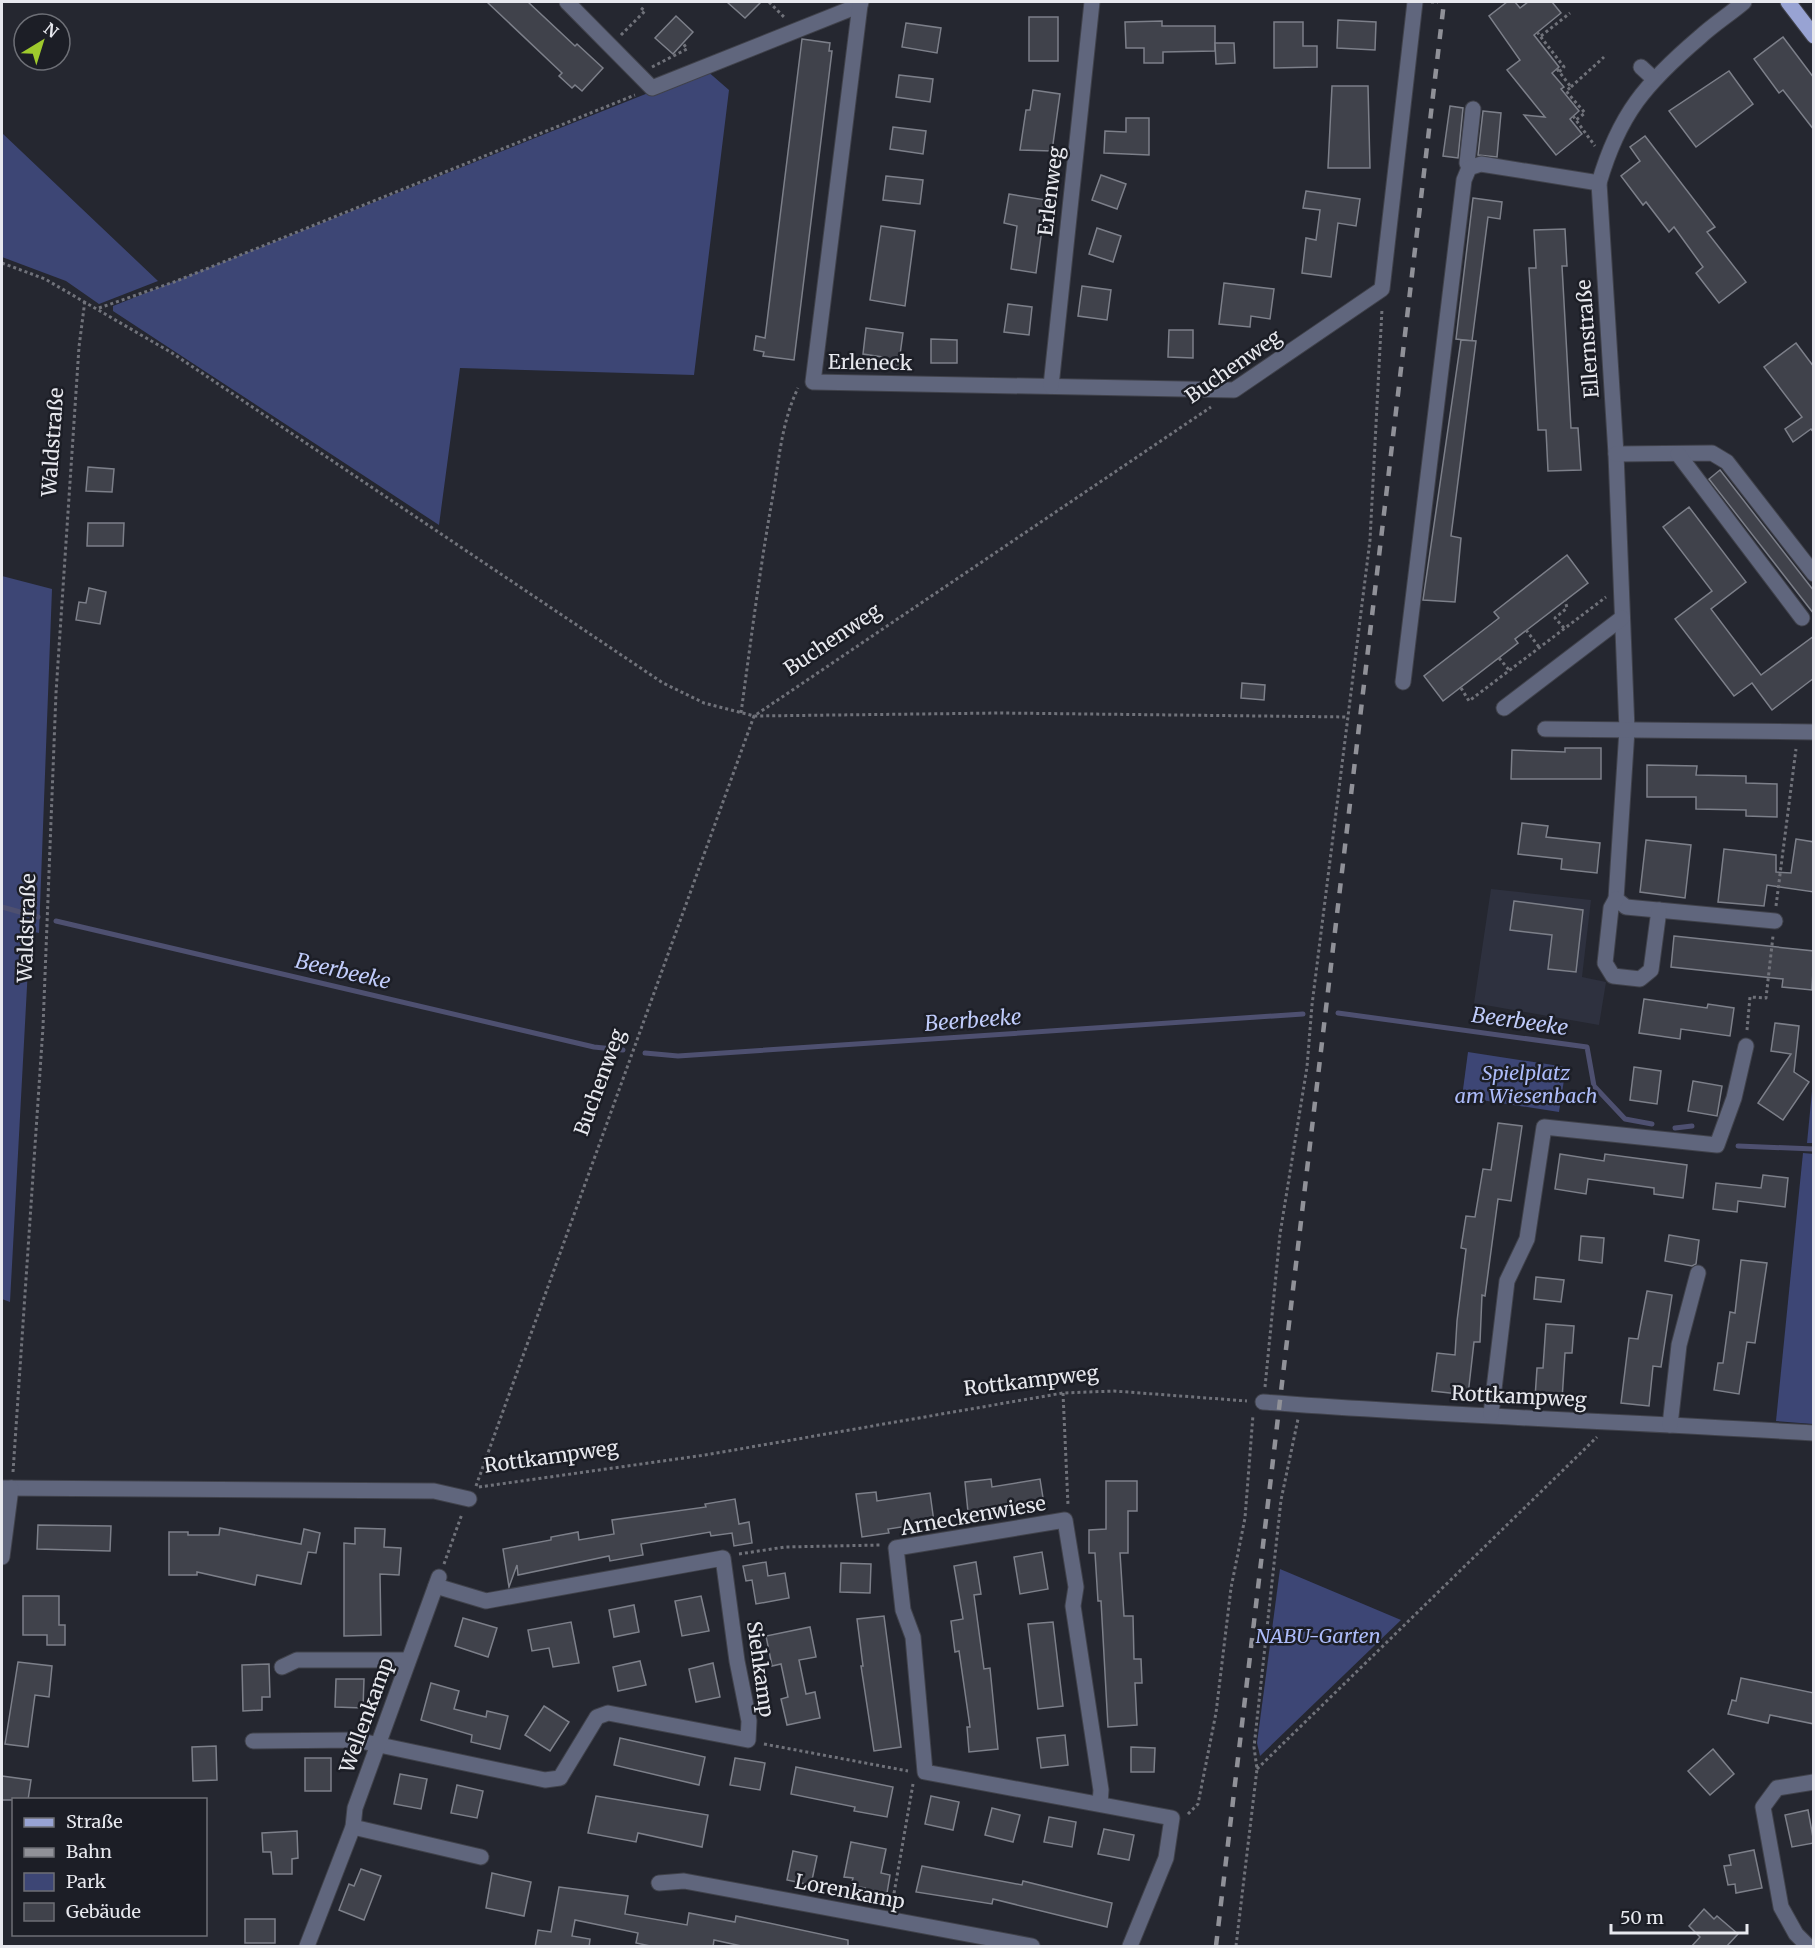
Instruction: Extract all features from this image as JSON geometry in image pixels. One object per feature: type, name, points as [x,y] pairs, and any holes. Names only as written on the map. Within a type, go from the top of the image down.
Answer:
[{"type":"main road","points":[[1788,2],[1814,36]]},
{"type":"street","points":[[567,2],[652,88],[860,3]]},
{"type":"street","name":"Erlenweg","points":[[1051,386],[1092,2]]},
{"type":"street","points":[[1382,289],[1414,2]]},
{"type":"street","name":"Ellernstraße","points":[[1659,910],[1651,970],[1640,979],[1613,976],[1605,963],[1611,908],[1616,899],[1627,729],[1616,454],[1599,183],[1606,159],[1627,113],[1654,79],[1744,2]]},
{"type":"street","name":"Erleneck","points":[[860,3],[813,382],[1234,390]]},
{"type":"street","points":[[1641,67],[1654,79]]},
{"type":"street","points":[[1403,682],[1464,180],[1469,168],[1467,163],[1473,109]]},
{"type":"street","points":[[1469,168],[1481,164],[1599,183]]},
{"type":"street","name":"Buchenweg","points":[[1234,390],[1382,289]]},
{"type":"street","points":[[1616,454],[1712,453],[1728,462],[1814,574]]},
{"type":"street","points":[[1678,454],[1802,618]]},
{"type":"street","points":[[1504,708],[1622,618]]},
{"type":"street","points":[[1545,729],[1806,732]]},
{"type":"street","points":[[1616,899],[1626,907],[1774,921]]},
{"type":"street","points":[[1491,1414],[1508,1281],[1527,1239],[1544,1127],[1718,1145],[1734,1098],[1746,1046]]},
{"type":"street","points":[[1670,1425],[1679,1345],[1698,1273]]},
{"type":"street","name":"Rottkampweg","points":[[1258,1402],[1375,1411],[1491,1414],[1814,1433]]},
{"type":"street","points":[[2,1557],[6,1488]]},
{"type":"street","name":"Rottkampweg","points":[[6,1488],[472,1493]]},
{"type":"street","name":"Arneckenwiese","points":[[925,1772],[913,1636],[903,1610],[896,1548],[1065,1520],[1076,1587],[1073,1606],[1101,1790],[1100,1804]]},
{"type":"street","points":[[438,1581],[486,1601],[723,1558]]},
{"type":"street","name":"Siehkamp","points":[[378,1746],[545,1780],[560,1778],[597,1717],[608,1713],[748,1740],[749,1721],[737,1661],[723,1558]]},
{"type":"street","name":"Wellenkamp","points":[[307,1947],[352,1827],[355,1808],[438,1581]]},
{"type":"street","points":[[282,1667],[297,1660],[408,1660]]},
{"type":"street","points":[[253,1741],[356,1740],[378,1746]]},
{"type":"street","points":[[925,1772],[1172,1818],[1166,1858],[1130,1947]]},
{"type":"street","points":[[1808,1947],[1796,1934],[1781,1907],[1763,1807],[1777,1788],[1814,1782]]},
{"type":"street","points":[[352,1827],[481,1857]]},
{"type":"street","name":"Lorenkamp","points":[[659,1883],[684,1881],[1032,1947]]},
{"type":"path","points":[[769,2],[796,30]]},
{"type":"path","points":[[1431,2],[1438,3]]},
{"type":"path","points":[[611,45],[645,11],[640,7]]},
{"type":"path","points":[[1570,14],[1539,34],[1564,67],[1558,70],[1571,87]]},
{"type":"path","points":[[639,74],[687,49],[683,43]]},
{"type":"path","points":[[1576,120],[1584,113],[1566,91],[1604,57]]},
{"type":"path","points":[[99,308],[174,282],[285,235],[652,88]]},
{"type":"path","points":[[1573,116],[1606,159]]},
{"type":"path","points":[[2,263],[45,279],[85,300],[172,353],[663,683],[704,703],[754,716],[1001,713],[1348,717]]},
{"type":"path","points":[[1170,1834],[1198,1804],[1216,1713],[1231,1587],[1245,1518],[1280,1234],[1307,1067],[1312,1005],[1370,540],[1382,289]]},
{"type":"path","name":"Waldstraße","points":[[6,1488],[43,1027],[56,693],[79,347],[85,300]]},
{"type":"path","points":[[741,713],[762,556],[788,409],[801,381],[813,382]]},
{"type":"path","name":"Buchenweg","points":[[472,1493],[754,716],[1234,390]]},
{"type":"path","points":[[1461,687],[1469,701],[1621,586]]},
{"type":"path","points":[[1564,628],[1555,618],[1567,608],[1565,600]]},
{"type":"path","points":[[1526,630],[1539,647]]},
{"type":"path","points":[[1499,658],[1509,670]]},
{"type":"path","points":[[1746,1046],[1750,997],[1766,998],[1774,921],[1806,732]]},
{"type":"path","name":"Rottkampweg","points":[[472,1493],[1063,1393],[1114,1391],[1258,1402]]},
{"type":"path","points":[[1063,1393],[1068,1504],[1065,1520]]},
{"type":"path","points":[[1236,1947],[1257,1769],[1254,1747],[1281,1500],[1298,1417]]},
{"type":"path","points":[[1257,1769],[1614,1421]]},
{"type":"path","points":[[438,1581],[472,1493]]},
{"type":"path","points":[[723,1558],[785,1547],[886,1545],[896,1548]]},
{"type":"path","points":[[748,1740],[925,1772]]},
{"type":"path","points":[[889,1920],[914,1784],[925,1772]]},
{"type":"shaded area","points":[[1491,889],[1591,900],[1582,977],[1606,982],[1599,1025],[1474,1003]]},
{"type":"green space","points":[[706,70],[729,90],[694,375],[460,368],[439,525],[113,311],[113,306]]},
{"type":"green space","points":[[2,133],[158,281],[99,304],[66,281],[2,257]]},
{"type":"green space","points":[[2,576],[52,589],[39,933],[30,931],[10,1302],[2,1299]]},
{"type":"green space","name":"Spielplatz am Wiesenbach","points":[[1468,1052],[1566,1067],[1559,1112],[1462,1097]]},
{"type":"green space","points":[[1813,1081],[1813,1143],[1807,1143]]},
{"type":"green space","points":[[1803,1153],[1814,1154],[1813,1424],[1776,1421]]},
{"type":"green space","name":"NABU-Garten","points":[[1280,1569],[1401,1620],[1260,1756],[1257,1743]]},
{"type":"building","points":[[487,2],[528,2],[575,46],[577,44],[603,68],[582,91],[575,85],[572,88],[559,76],[562,73]]},
{"type":"building","points":[[727,2],[761,2],[745,18]]},
{"type":"building","points":[[1507,2],[1515,2],[1520,8],[1528,2],[1552,2],[1561,13],[1534,35],[1559,67],[1552,73],[1564,87],[1561,89],[1579,111],[1570,119],[1582,134],[1556,155],[1524,115],[1545,117],[1507,70],[1520,60],[1489,16]]},
{"type":"building","points":[[676,16],[693,32],[673,54],[655,38]]},
{"type":"building","points":[[1029,17],[1058,17],[1058,61],[1029,61]]},
{"type":"building","points":[[1338,20],[1376,22],[1375,50],[1337,48]]},
{"type":"building","points":[[1162,21],[1162,26],[1215,26],[1215,51],[1163,52],[1163,63],[1144,63],[1144,48],[1126,48],[1125,22]]},
{"type":"building","points":[[1274,22],[1303,22],[1303,46],[1317,46],[1317,67],[1274,68]]},
{"type":"building","points":[[906,23],[941,28],[937,53],[902,47]]},
{"type":"building","points":[[1783,37],[1814,78],[1814,130],[1783,90],[1779,93],[1754,59]]},
{"type":"building","points":[[802,39],[830,43],[829,51],[832,51],[794,360],[763,356],[764,352],[754,350],[756,336],[765,338]]},
{"type":"building","points":[[1215,43],[1234,43],[1235,63],[1216,64]]},
{"type":"building","points":[[1729,71],[1753,104],[1696,147],[1669,111]]},
{"type":"building","points":[[899,75],[933,79],[930,102],[896,97]]},
{"type":"building","points":[[1332,86],[1368,86],[1370,168],[1328,168]]},
{"type":"building","points":[[1033,90],[1060,94],[1052,151],[1020,150],[1026,110],[1030,110]]},
{"type":"building","points":[[1450,106],[1463,108],[1458,158],[1443,156]]},
{"type":"building","points":[[1483,111],[1501,113],[1497,157],[1478,155]]},
{"type":"building","points":[[1126,118],[1149,118],[1149,155],[1104,153],[1105,131],[1126,132]]},
{"type":"building","points":[[893,127],[926,131],[923,154],[890,149]]},
{"type":"building","points":[[1645,136],[1715,227],[1707,232],[1746,282],[1719,303],[1696,273],[1703,267],[1674,227],[1669,232],[1646,202],[1643,205],[1621,176],[1640,161],[1630,147]]},
{"type":"building","points":[[1101,175],[1126,184],[1117,209],[1092,200]]},
{"type":"building","points":[[886,176],[923,180],[920,204],[883,200]]},
{"type":"building","points":[[1306,191],[1360,199],[1356,226],[1338,223],[1331,277],[1302,273],[1306,238],[1316,240],[1320,210],[1303,208]]},
{"type":"building","points":[[1009,194],[1046,200],[1036,273],[1011,269],[1017,226],[1004,223]]},
{"type":"building","points":[[1473,198],[1502,202],[1500,219],[1488,217],[1472,341],[1456,339]]},
{"type":"building","points":[[881,226],[915,231],[905,306],[870,300]]},
{"type":"building","points":[[1097,228],[1121,236],[1113,262],[1089,254]]},
{"type":"building","points":[[1565,229],[1567,266],[1562,266],[1571,428],[1578,428],[1581,470],[1548,471],[1546,430],[1538,430],[1529,268],[1536,268],[1534,230]]},
{"type":"building","points":[[1224,283],[1274,289],[1270,319],[1251,316],[1250,327],[1219,324]]},
{"type":"building","points":[[1082,286],[1111,290],[1107,320],[1078,316]]},
{"type":"building","points":[[1008,304],[1032,307],[1029,335],[1004,332]]},
{"type":"building","points":[[866,328],[903,333],[898,369],[881,367],[882,357],[863,354]]},
{"type":"building","points":[[1169,330],[1193,330],[1193,358],[1168,357]]},
{"type":"building","points":[[931,339],[957,340],[957,363],[931,363]]},
{"type":"building","points":[[1461,340],[1476,341],[1451,536],[1461,538],[1455,602],[1423,600]]},
{"type":"building","points":[[1796,343],[1814,367],[1814,433],[1811,429],[1793,442],[1785,429],[1802,417],[1764,367]]},
{"type":"building","points":[[88,467],[114,469],[112,492],[86,491]]},
{"type":"building","points":[[1720,470],[1814,591],[1814,614],[1709,479]]},
{"type":"building","points":[[1689,507],[1746,582],[1711,609],[1761,675],[1814,636],[1814,678],[1772,710],[1752,683],[1734,696],[1675,619],[1712,591],[1663,527]]},
{"type":"building","points":[[88,523],[124,523],[123,546],[87,546]]},
{"type":"building","points":[[1567,555],[1588,583],[1515,639],[1518,643],[1443,701],[1424,676],[1499,618],[1494,612]]},
{"type":"building","points":[[89,588],[106,592],[100,624],[76,620],[79,602],[86,603]]},
{"type":"building","points":[[1242,683],[1265,685],[1264,700],[1241,698]]},
{"type":"building","points":[[1565,748],[1601,748],[1601,779],[1511,779],[1512,750],[1565,752]]},
{"type":"building","points":[[1647,765],[1697,766],[1696,775],[1746,776],[1746,783],[1777,784],[1777,817],[1746,816],[1746,810],[1696,809],[1696,797],[1647,797]]},
{"type":"building","points":[[1522,823],[1548,826],[1546,837],[1600,843],[1597,873],[1561,869],[1562,859],[1518,854]]},
{"type":"building","points":[[1796,839],[1814,842],[1814,892],[1767,885],[1764,906],[1718,902],[1724,849],[1776,855],[1776,872],[1791,873]]},
{"type":"building","points":[[1646,840],[1691,845],[1685,898],[1640,892]]},
{"type":"building","points":[[1514,901],[1583,910],[1576,972],[1548,969],[1552,935],[1510,930]]},
{"type":"building","points":[[1674,936],[1814,951],[1812,990],[1782,987],[1783,979],[1671,967]]},
{"type":"building","points":[[1644,999],[1707,1008],[1708,1004],[1734,1008],[1730,1036],[1681,1029],[1680,1039],[1639,1033]]},
{"type":"building","points":[[1775,1023],[1799,1026],[1794,1072],[1809,1082],[1783,1120],[1758,1103],[1791,1054],[1771,1051]]},
{"type":"building","points":[[1634,1067],[1661,1071],[1657,1104],[1630,1100]]},
{"type":"building","points":[[1693,1081],[1722,1086],[1717,1116],[1688,1111]]},
{"type":"building","points":[[1498,1123],[1522,1126],[1511,1201],[1498,1199],[1485,1296],[1482,1295],[1480,1342],[1474,1342],[1468,1395],[1432,1391],[1437,1353],[1455,1355],[1466,1249],[1461,1248],[1466,1216],[1475,1217],[1483,1169],[1491,1170]]},
{"type":"building","points":[[1560,1154],[1604,1161],[1605,1154],[1687,1165],[1683,1198],[1654,1194],[1654,1188],[1588,1179],[1586,1194],[1555,1189]]},
{"type":"building","points":[[1763,1175],[1788,1178],[1785,1207],[1738,1201],[1737,1212],[1713,1209],[1716,1183],[1761,1188]]},
{"type":"building","points":[[1669,1235],[1699,1240],[1696,1264],[1692,1266],[1665,1261]]},
{"type":"building","points":[[1581,1236],[1604,1238],[1602,1263],[1579,1260]]},
{"type":"building","points":[[1741,1260],[1767,1263],[1755,1343],[1747,1342],[1739,1394],[1714,1390],[1718,1363],[1723,1363],[1730,1312],[1735,1313]]},
{"type":"building","points":[[1536,1277],[1564,1280],[1561,1302],[1534,1299]]},
{"type":"building","points":[[1647,1291],[1672,1295],[1661,1367],[1653,1366],[1649,1406],[1621,1403],[1629,1338],[1638,1339]]},
{"type":"building","points":[[1546,1324],[1574,1326],[1572,1353],[1565,1353],[1562,1400],[1535,1398],[1537,1368],[1543,1368]]},
{"type":"building","points":[[991,1479],[992,1487],[1040,1479],[1044,1504],[968,1512],[965,1482]]},
{"type":"building","points":[[1106,1481],[1137,1481],[1137,1511],[1128,1511],[1128,1553],[1120,1553],[1124,1616],[1133,1616],[1134,1659],[1141,1659],[1142,1683],[1135,1683],[1137,1725],[1108,1727],[1101,1601],[1098,1601],[1095,1553],[1089,1553],[1089,1530],[1106,1529]]},
{"type":"building","points":[[876,1492],[877,1501],[930,1493],[934,1522],[888,1529],[889,1533],[862,1537],[856,1494]]},
{"type":"building","points":[[735,1499],[739,1524],[749,1522],[752,1543],[734,1546],[732,1533],[711,1536],[710,1532],[641,1544],[643,1555],[610,1561],[609,1556],[518,1575],[517,1565],[509,1587],[503,1549],[551,1540],[551,1537],[578,1532],[579,1540],[614,1534],[612,1520],[706,1507],[705,1504]]},
{"type":"building","points":[[38,1525],[111,1526],[110,1551],[37,1549]]},
{"type":"building","points":[[220,1528],[301,1544],[304,1529],[320,1533],[316,1553],[308,1552],[301,1584],[257,1575],[255,1585],[197,1572],[197,1575],[169,1575],[169,1532],[188,1532],[188,1535],[219,1535]]},
{"type":"building","points":[[355,1528],[385,1529],[384,1547],[401,1548],[399,1575],[380,1574],[381,1635],[344,1636],[344,1543],[355,1544]]},
{"type":"building","points":[[1042,1552],[1048,1589],[1020,1594],[1014,1557]]},
{"type":"building","points":[[766,1562],[768,1576],[785,1573],[789,1598],[756,1604],[752,1580],[746,1581],[743,1566]]},
{"type":"building","points":[[976,1562],[981,1594],[974,1595],[984,1669],[990,1668],[998,1749],[969,1752],[967,1727],[970,1727],[959,1651],[955,1652],[951,1621],[963,1619],[954,1566]]},
{"type":"building","points":[[841,1563],[871,1564],[870,1593],[840,1592]]},
{"type":"building","points":[[23,1596],[59,1596],[59,1625],[65,1625],[65,1645],[47,1645],[47,1635],[23,1635]]},
{"type":"building","points":[[701,1596],[709,1631],[682,1636],[675,1601]]},
{"type":"building","points":[[634,1605],[639,1632],[614,1637],[609,1610]]},
{"type":"building","points":[[884,1616],[901,1747],[874,1751],[861,1666],[863,1666],[857,1619]]},
{"type":"building","points":[[463,1618],[497,1628],[488,1657],[455,1646]]},
{"type":"building","points":[[571,1622],[579,1663],[553,1667],[549,1648],[532,1651],[528,1630]]},
{"type":"building","points":[[1053,1622],[1063,1706],[1038,1709],[1028,1624]]},
{"type":"building","points":[[810,1627],[816,1657],[799,1660],[806,1694],[815,1692],[820,1718],[787,1725],[781,1699],[788,1697],[781,1664],[772,1666],[766,1636]]},
{"type":"building","points":[[640,1661],[646,1685],[618,1691],[613,1667]]},
{"type":"building","points":[[18,1662],[52,1666],[49,1697],[35,1695],[28,1747],[5,1744]]},
{"type":"building","points":[[713,1663],[720,1697],[696,1702],[689,1669]]},
{"type":"building","points":[[269,1664],[270,1697],[262,1697],[262,1710],[243,1711],[242,1665]]},
{"type":"building","points":[[1741,1678],[1814,1693],[1814,1724],[1770,1715],[1768,1723],[1728,1714],[1732,1700],[1736,1701]]},
{"type":"building","points":[[336,1679],[364,1679],[363,1708],[335,1707]]},
{"type":"building","points":[[431,1683],[459,1691],[454,1709],[486,1717],[487,1711],[508,1716],[500,1749],[471,1742],[472,1735],[421,1720]]},
{"type":"building","points":[[544,1706],[569,1722],[550,1751],[525,1735]]},
{"type":"building","points":[[1065,1735],[1068,1765],[1041,1768],[1037,1738]]},
{"type":"building","points":[[620,1738],[705,1757],[699,1785],[614,1765]]},
{"type":"building","points":[[216,1746],[217,1780],[193,1781],[192,1747]]},
{"type":"building","points":[[1131,1747],[1155,1748],[1154,1772],[1131,1772]]},
{"type":"building","points":[[1713,1749],[1734,1774],[1710,1795],[1688,1771]]},
{"type":"building","points":[[305,1758],[331,1758],[331,1791],[305,1791]]},
{"type":"building","points":[[735,1758],[765,1763],[760,1790],[730,1785]]},
{"type":"building","points":[[796,1767],[893,1787],[887,1817],[854,1811],[855,1807],[791,1794]]},
{"type":"building","points":[[400,1774],[427,1779],[421,1809],[394,1804]]},
{"type":"building","points":[[2,1776],[31,1780],[28,1798],[2,1800]]},
{"type":"building","points":[[457,1785],[483,1791],[477,1818],[451,1813]]},
{"type":"building","points":[[596,1796],[708,1815],[702,1847],[638,1833],[636,1842],[588,1833]]},
{"type":"building","points":[[931,1796],[959,1802],[953,1830],[925,1824]]},
{"type":"building","points":[[992,1808],[1020,1815],[1013,1842],[985,1835]]},
{"type":"building","points":[[1808,1810],[1814,1843],[1792,1847],[1785,1815]]},
{"type":"building","points":[[1049,1817],[1076,1822],[1072,1847],[1044,1842]]},
{"type":"building","points":[[1104,1829],[1134,1835],[1129,1860],[1098,1854]]},
{"type":"building","points":[[297,1831],[298,1858],[292,1859],[292,1874],[273,1874],[271,1852],[263,1852],[262,1833]]},
{"type":"building","points":[[851,1842],[886,1849],[881,1873],[890,1875],[886,1899],[864,1895],[865,1888],[851,1886],[853,1878],[844,1877]]},
{"type":"building","points":[[1754,1850],[1762,1888],[1736,1893],[1735,1884],[1728,1885],[1724,1866],[1731,1865],[1729,1855]]},
{"type":"building","points":[[793,1851],[817,1856],[811,1885],[787,1880]]},
{"type":"building","points":[[922,1866],[1022,1885],[1023,1881],[1112,1903],[1107,1927],[993,1899],[992,1904],[916,1892]]},
{"type":"building","points":[[361,1869],[381,1876],[364,1920],[339,1910],[349,1884],[354,1886]]},
{"type":"building","points":[[492,1873],[531,1882],[524,1916],[486,1908]]},
{"type":"building","points":[[559,1887],[628,1896],[625,1914],[687,1925],[689,1913],[735,1922],[736,1916],[848,1940],[848,1947],[746,1947],[714,1940],[713,1947],[655,1947],[636,1943],[638,1933],[575,1920],[572,1936],[590,1939],[589,1947],[535,1947],[538,1930],[551,1932]]},
{"type":"building","points":[[1704,1909],[1714,1919],[1717,1916],[1738,1934],[1726,1947],[1691,1947],[1700,1937],[1689,1926]]},
{"type":"building","points":[[245,1919],[275,1919],[275,1943],[245,1943]]},
{"type":"waterway","name":"Beerbeeke","points":[[2,907],[38,917]]},
{"type":"waterway","name":"Beerbeeke","points":[[56,921],[594,1047],[623,1050]]},
{"type":"waterway","name":"Beerbeeke","points":[[1338,1013],[1587,1047],[1594,1086],[1625,1119],[1652,1124]]},
{"type":"waterway","name":"Beerbeeke","points":[[645,1053],[678,1056],[1303,1014]]},
{"type":"waterway","name":"Beerbeeke","points":[[1675,1128],[1692,1126]]},
{"type":"waterway","name":"Beerbeeke","points":[[1738,1146],[1814,1149]]},
{"type":"railway","points":[[1216,1946],[1444,2]]}]
